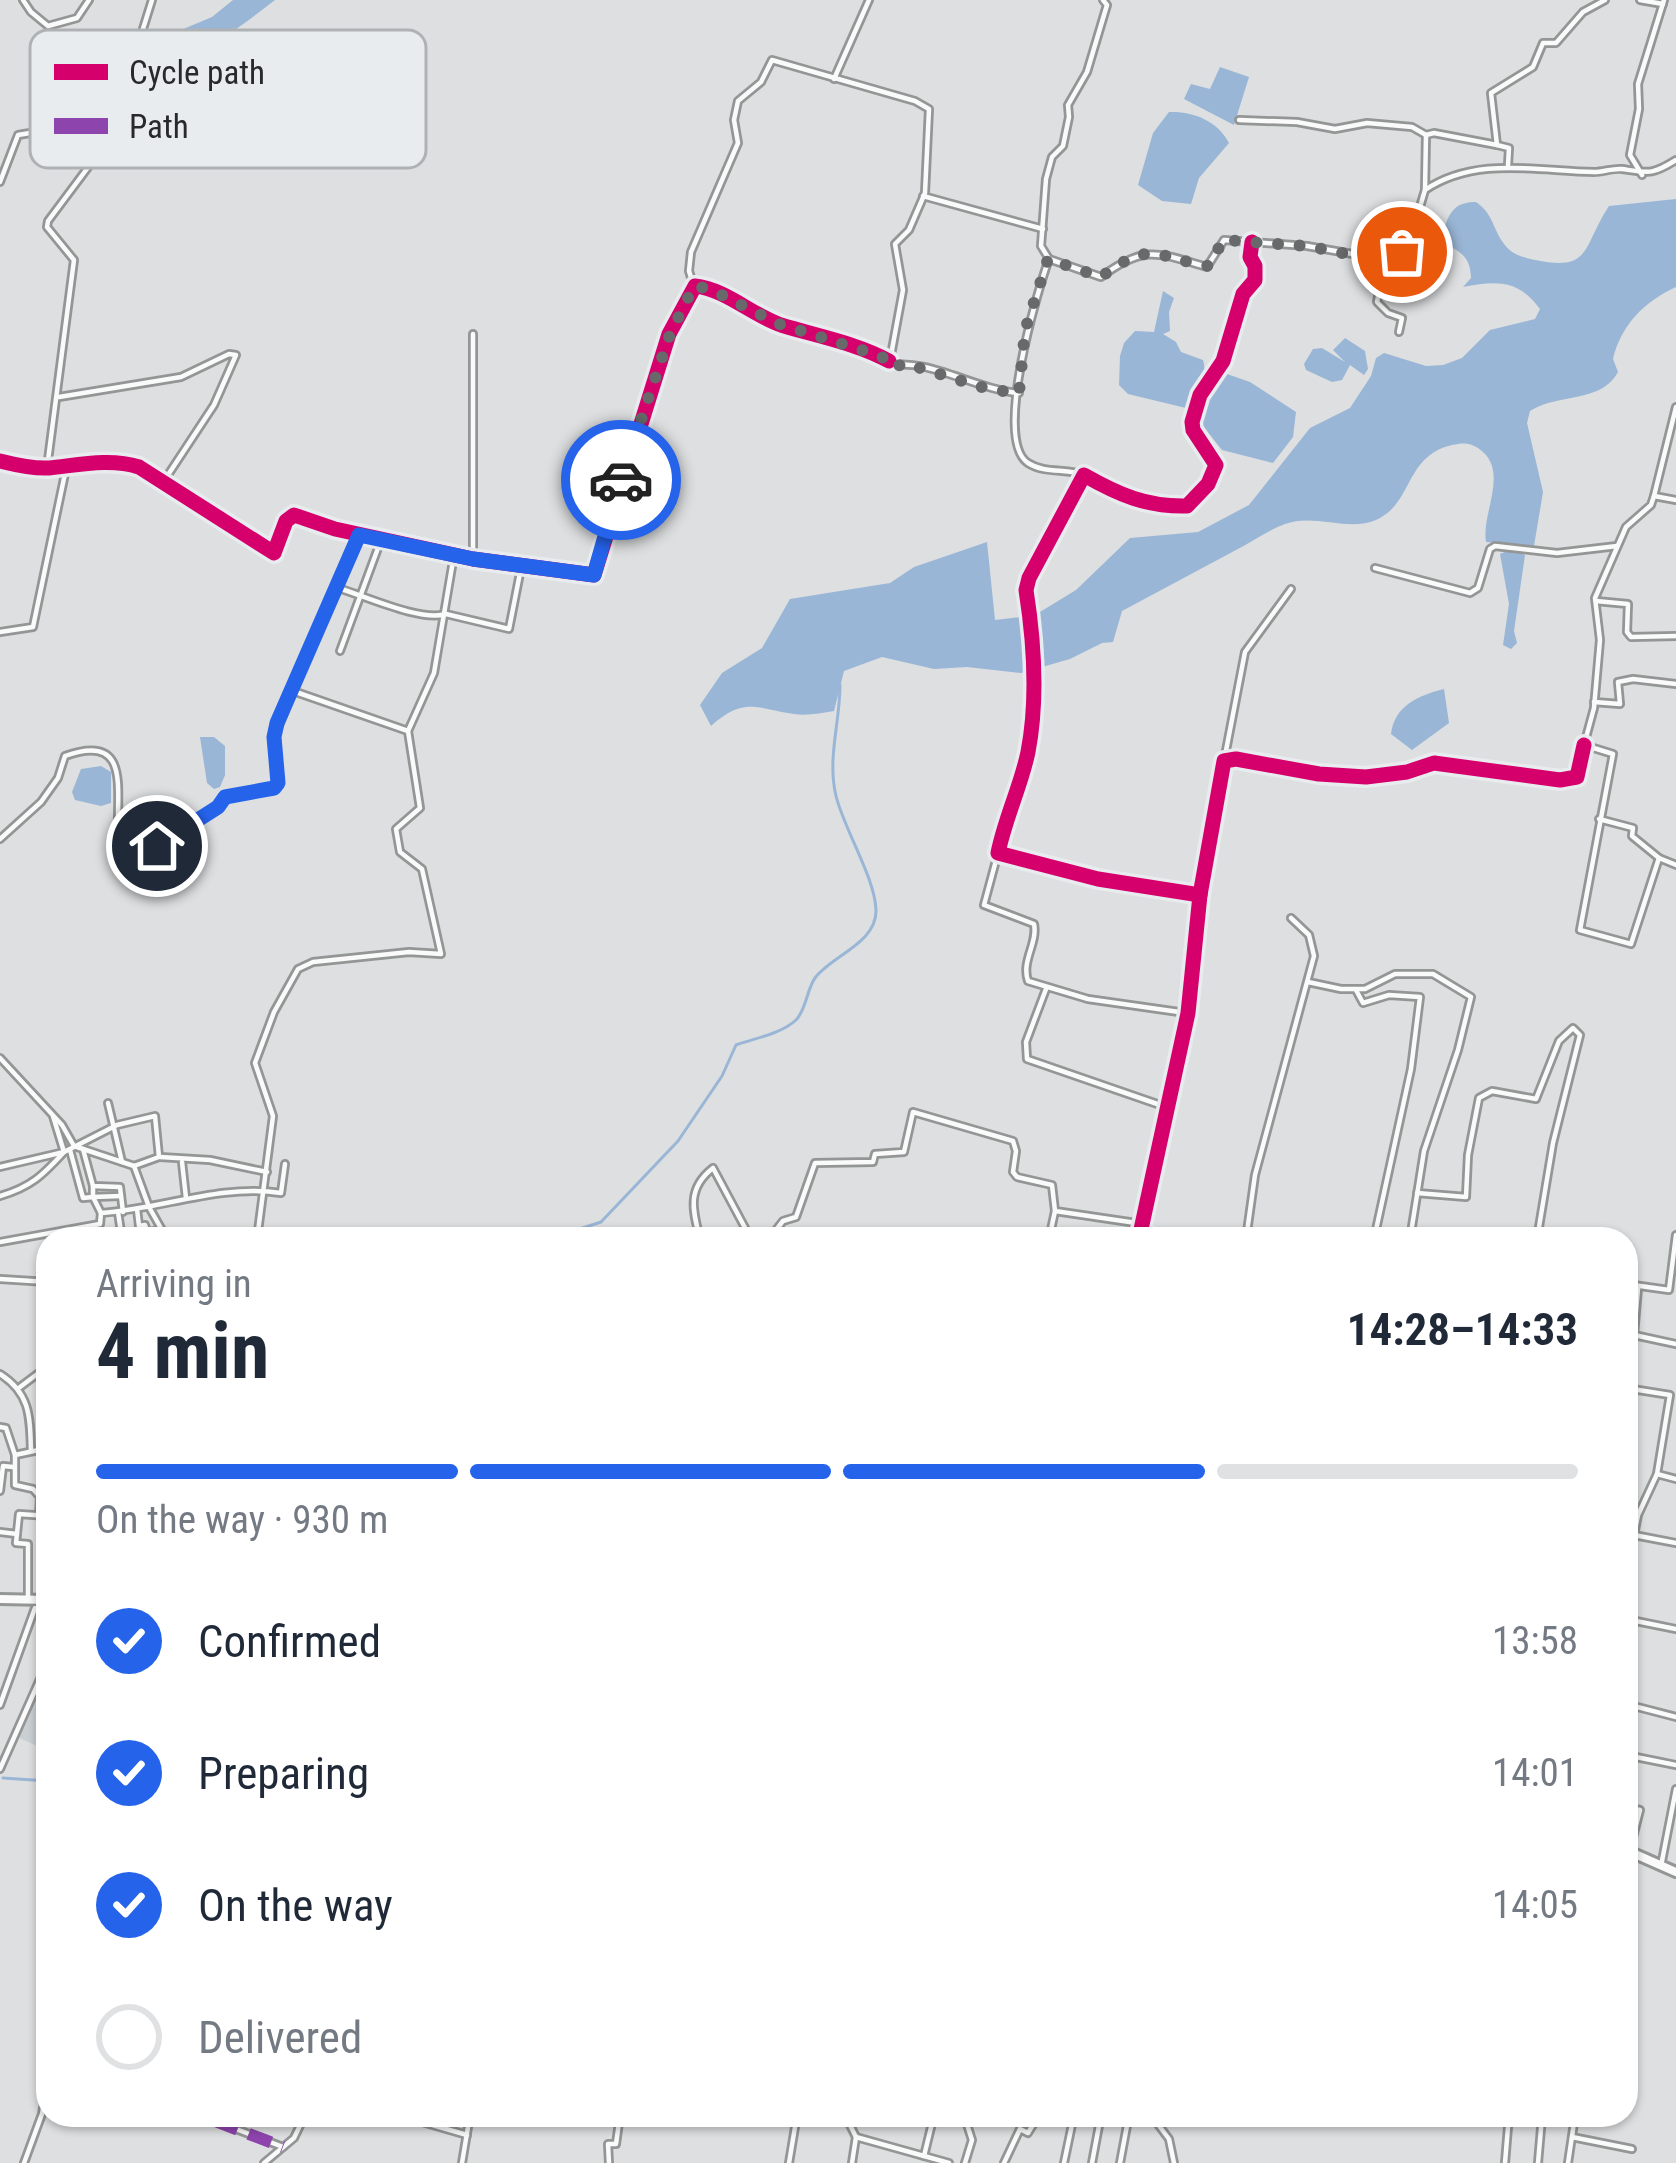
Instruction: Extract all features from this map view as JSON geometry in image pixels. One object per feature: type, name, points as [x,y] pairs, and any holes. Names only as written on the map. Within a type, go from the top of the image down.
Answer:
[{"type":"street","points":[[23,0],[48,26],[77,18],[88,0]]},
{"type":"street","points":[[143,30],[152,0]]},
{"type":"street","points":[[834,79],[869,0]]},
{"type":"street","points":[[1103,0],[1107,4],[1087,72],[1068,105],[1063,146],[1052,157],[1047,173],[1041,246],[1048,259],[1101,277],[1128,258],[1153,252],[1207,267],[1223,240],[1385,260],[1408,247],[1425,190],[1426,135]]},
{"type":"street","points":[[1497,145],[1491,93],[1533,67],[1543,44],[1556,43],[1583,12],[1605,0]]},
{"type":"street","points":[[1640,0],[1663,2],[1637,91],[1639,109],[1630,155],[1642,175]]},
{"type":"street","points":[[694,286],[689,272],[691,252],[739,143],[734,120],[738,101],[760,82],[772,60],[928,106],[923,196],[909,230],[895,244],[902,290],[889,366],[904,363],[988,389],[1019,393]]},
{"type":"street","points":[[1239,119],[1335,129],[1367,124],[1412,127],[1426,135],[1509,148],[1508,168]]},
{"type":"street","points":[[0,182],[18,135],[30,134]]},
{"type":"street","points":[[1425,190],[1452,176],[1508,168],[1623,169],[1642,175],[1676,160]]},
{"type":"street","points":[[47,468],[74,260],[47,226],[88,168]]},
{"type":"street","points":[[923,196],[1043,229]]},
{"type":"street","points":[[1048,259],[1025,330],[1016,430],[1024,460],[1041,468],[1084,475],[1136,502],[1187,506],[1208,484],[1216,465],[1192,422],[1200,395],[1222,361],[1243,294],[1255,280],[1252,242]]},
{"type":"street","points":[[1385,260],[1377,302],[1388,314],[1402,318],[1399,332]]},
{"type":"street","points":[[694,286],[710,289],[779,324],[889,361]]},
{"type":"street","points":[[0,461],[47,468],[124,463],[164,481],[274,553],[286,520],[294,515],[359,535],[473,559],[594,575],[658,368],[677,315],[694,286]]},
{"type":"street","points":[[473,334],[473,559]]},
{"type":"street","points":[[58,397],[181,377],[236,355],[214,405],[164,481]]},
{"type":"street","points":[[1225,761],[1366,777],[1434,763],[1561,780],[1577,777],[1594,702],[1600,640],[1596,602],[1626,527],[1651,505],[1676,407]]},
{"type":"street","points":[[0,632],[33,627],[67,464]]},
{"type":"street","points":[[1084,475],[1026,590],[1034,670],[1027,755],[984,905],[1034,924],[1025,977],[1046,989],[1188,1013]]},
{"type":"street","points":[[1654,496],[1676,500]]},
{"type":"street","points":[[0,839],[41,802],[58,778],[65,756],[92,748],[109,755],[117,767],[118,829],[122,836],[148,848],[218,807],[225,797],[274,788],[278,783],[274,737],[359,535]]},
{"type":"street","points":[[340,651],[381,540]]},
{"type":"street","points":[[1375,568],[1470,593],[1478,588],[1490,549],[1496,546],[1557,553],[1617,546]]},
{"type":"street","points":[[259,1227],[273,1116],[255,1063],[274,1012],[298,969],[313,962],[409,952],[441,954],[422,869],[400,852],[396,829],[420,808],[408,731],[434,674],[454,555]]},
{"type":"street","points":[[338,588],[438,617],[446,614],[509,629],[521,566]]},
{"type":"street","points":[[1142,1227],[1188,1013],[1200,895],[1245,652],[1291,589]]},
{"type":"street","points":[[1596,602],[1628,604],[1631,637],[1676,636]]},
{"type":"street","points":[[1594,702],[1620,704],[1618,682],[1676,683]]},
{"type":"street","points":[[293,691],[408,731]]},
{"type":"street","points":[[1584,745],[1613,754],[1580,930],[1631,944],[1658,858]]},
{"type":"street","points":[[1598,819],[1633,828],[1632,836],[1658,858],[1676,865]]},
{"type":"street","points":[[998,853],[1098,879],[1200,895]]},
{"type":"street","points":[[1248,1227],[1256,1174],[1314,956],[1309,935],[1291,918]]},
{"type":"street","points":[[1308,982],[1365,989],[1395,974],[1432,974],[1471,997],[1424,1151],[1412,1227]]},
{"type":"street","points":[[1046,989],[1025,1042],[1027,1059],[1168,1108]]},
{"type":"street","points":[[1355,989],[1363,1003],[1389,995],[1420,997],[1412,1069],[1377,1227]]},
{"type":"street","points":[[1417,1193],[1466,1197],[1479,1098],[1492,1091],[1536,1099],[1558,1041],[1573,1028],[1580,1035],[1556,1127],[1539,1227]]},
{"type":"street","points":[[0,1058],[53,1116],[69,1149],[83,1198],[121,1196]]},
{"type":"street","points":[[108,1103],[122,1162]]},
{"type":"street","points":[[779,1227],[796,1217],[815,1163],[873,1162],[875,1154],[904,1152],[913,1112],[1013,1141],[1017,1177],[1052,1185],[1052,1227]]},
{"type":"street","points":[[53,1116],[69,1149]]},
{"type":"street","points":[[0,1166],[69,1149],[113,1127],[155,1117],[158,1157]]},
{"type":"street","points":[[0,1196],[26,1189],[48,1174],[69,1149],[134,1166],[158,1157],[210,1160],[266,1172]]},
{"type":"street","points":[[83,1149],[101,1213],[100,1224],[83,1227]]},
{"type":"street","points":[[181,1160],[186,1198]]},
{"type":"street","points":[[101,1213],[186,1198],[281,1193],[285,1164]]},
{"type":"street","points":[[134,1166],[159,1227]]},
{"type":"street","points":[[697,1227],[691,1208],[694,1192],[713,1168],[745,1227]]},
{"type":"street","points":[[93,1186],[120,1187],[123,1227]]},
{"type":"street","points":[[136,1209],[139,1226],[146,1227]]},
{"type":"street","points":[[1055,1211],[1143,1224]]},
{"type":"street","points":[[1638,1286],[1669,1290],[1676,1235]]},
{"type":"street","points":[[0,1242],[36,1236]]},
{"type":"street","points":[[0,1280],[36,1282]]},
{"type":"street","points":[[1638,1336],[1676,1344]]},
{"type":"street","points":[[0,1374],[20,1387],[30,1415],[31,1450]]},
{"type":"street","points":[[20,1387],[36,1375]]},
{"type":"street","points":[[1638,1390],[1673,1394],[1657,1474],[1638,1524]]},
{"type":"street","points":[[0,1427],[6,1428],[16,1455],[15,1485],[36,1492]]},
{"type":"street","points":[[16,1455],[36,1449]]},
{"type":"street","points":[[0,1491],[1,1466],[15,1467]]},
{"type":"street","points":[[1657,1474],[1676,1479]]},
{"type":"street","points":[[28,1600],[28,1544],[16,1543],[19,1514],[36,1515]]},
{"type":"street","points":[[0,1532],[17,1534]]},
{"type":"street","points":[[1638,1536],[1676,1543]]},
{"type":"street","points":[[0,1599],[36,1600]]},
{"type":"street","points":[[0,1705],[35,1608]]},
{"type":"street","points":[[1638,1621],[1676,1629]]},
{"type":"street","points":[[0,1769],[36,1688]]},
{"type":"street","points":[[1638,1707],[1676,1717]]},
{"type":"street","points":[[1638,1757],[1676,1765]]},
{"type":"street","points":[[1661,1866],[1676,1789]]},
{"type":"street","points":[[1638,1856],[1676,1872]]},
{"type":"street","points":[[24,2163],[37,2127]]},
{"type":"street","points":[[231,2127],[283,2147]]},
{"type":"street","points":[[264,2163],[294,2138],[299,2127]]},
{"type":"street","points":[[439,2127],[466,2135]]},
{"type":"street","points":[[462,2163],[468,2127]]},
{"type":"street","points":[[609,2163],[608,2144],[616,2144],[618,2127]]},
{"type":"street","points":[[789,2163],[795,2127]]},
{"type":"street","points":[[851,2127],[856,2137],[852,2163]]},
{"type":"street","points":[[925,2156],[931,2127]]},
{"type":"street","points":[[965,2163],[973,2140],[968,2127]]},
{"type":"street","points":[[1004,2163],[1020,2129],[1028,2133],[1032,2127]]},
{"type":"street","points":[[1064,2163],[1072,2127]]},
{"type":"street","points":[[1092,2163],[1099,2127]]},
{"type":"street","points":[[1120,2163],[1128,2127]]},
{"type":"street","points":[[1161,2127],[1174,2163]]},
{"type":"street","points":[[1505,2163],[1508,2127]]},
{"type":"street","points":[[1538,2163],[1541,2127]]},
{"type":"street","points":[[1568,2163],[1573,2127]]},
{"type":"street","points":[[856,2137],[947,2163]]},
{"type":"street","points":[[1572,2137],[1632,2150]]},
{"type":"shaded area","points":[[36,1679],[36,1745],[11,1734]]},
{"type":"water","points":[[233,0],[275,0],[234,30],[181,30],[212,17]]},
{"type":"water","points":[[1220,67],[1249,77],[1234,125],[1184,99],[1191,84],[1210,89]]},
{"type":"water","points":[[1169,112],[1204,119],[1229,143],[1199,178],[1191,204],[1162,201],[1138,185],[1153,133]]},
{"type":"water","points":[[1676,199],[1676,287],[1654,299],[1628,325],[1613,359],[1618,372],[1601,389],[1530,411],[1527,423],[1543,492],[1534,546],[1486,542],[1492,468],[1475,446],[1452,445],[1425,459],[1397,503],[1376,520],[1354,524],[1308,520],[1279,527],[1122,611],[1113,642],[1070,659],[1021,673],[934,669],[882,657],[844,671],[834,711],[799,715],[741,708],[711,726],[700,705],[722,673],[762,648],[790,599],[890,583],[914,567],[987,542],[995,620],[1035,615],[1076,590],[1130,538],[1198,532],[1249,505],[1310,428],[1350,408],[1371,376],[1376,358],[1384,353],[1426,366],[1443,365],[1462,358],[1490,330],[1535,319],[1540,309],[1515,287],[1496,283],[1463,287],[1471,278],[1468,263],[1441,241],[1447,220],[1460,205],[1476,202],[1482,207],[1512,252],[1553,263],[1583,253],[1609,206]]},
{"type":"water","points":[[1163,291],[1174,298],[1170,331],[1163,334],[1181,352],[1203,360],[1201,387],[1186,408],[1128,394],[1119,385],[1124,343],[1135,331],[1154,332]]},
{"type":"water","points":[[1345,338],[1365,351],[1368,369],[1364,375],[1350,365],[1342,380],[1332,382],[1306,370],[1304,364],[1313,349],[1322,348],[1345,362],[1333,350]]},
{"type":"water","points":[[1227,374],[1250,382],[1296,412],[1293,437],[1273,463],[1222,450],[1199,421],[1211,387]]},
{"type":"water","points":[[1512,549],[1525,555],[1514,631],[1517,643],[1511,649],[1503,645],[1509,604],[1500,554]]},
{"type":"water","points":[[1444,689],[1449,723],[1412,750],[1391,734],[1397,716],[1409,703]]},
{"type":"water","points":[[200,737],[214,737],[225,746],[225,775],[214,789],[207,783]]},
{"type":"water","points":[[101,766],[111,772],[111,803],[101,806],[75,800],[72,792],[81,769]]},
{"type":"waterway","points":[[586,1227],[601,1222],[678,1141],[722,1076],[736,1045],[796,1020],[815,978],[861,940],[874,921],[874,897],[834,782],[840,685]]},
{"type":"waterway","points":[[3,1778],[36,1780]]},
{"type":"marked path","points":[[231,2127],[283,2147]]},
{"type":"cycle path","points":[[1200,895],[1098,879],[998,853],[1031,732],[1034,671],[1026,590],[1029,578],[1084,475],[1134,498],[1173,506],[1187,506],[1208,484],[1216,465],[1192,422],[1200,395],[1223,361],[1243,294],[1255,280],[1252,242]]},
{"type":"cycle path","points":[[0,461],[37,468],[106,463],[139,467],[274,553],[286,521],[294,515],[335,529],[473,559],[594,575],[669,334],[695,286],[717,292],[781,325],[889,361]]},
{"type":"cycle path","points":[[1142,1227],[1188,1013],[1200,895],[1224,761],[1366,777],[1434,763],[1560,780],[1577,777],[1584,745]]},
{"type":"way so far","points":[[621,480],[677,315],[694,286],[710,289],[779,324],[881,356],[894,368],[904,363],[999,392],[1019,393],[1025,330],[1048,259],[1101,277],[1128,258],[1153,252],[1207,267],[1223,240],[1307,246],[1378,260],[1402,252]]},
{"type":"route","points":[[157,846],[218,807],[225,797],[274,788],[278,783],[277,723],[359,535],[473,559],[594,575],[621,480]]}]
